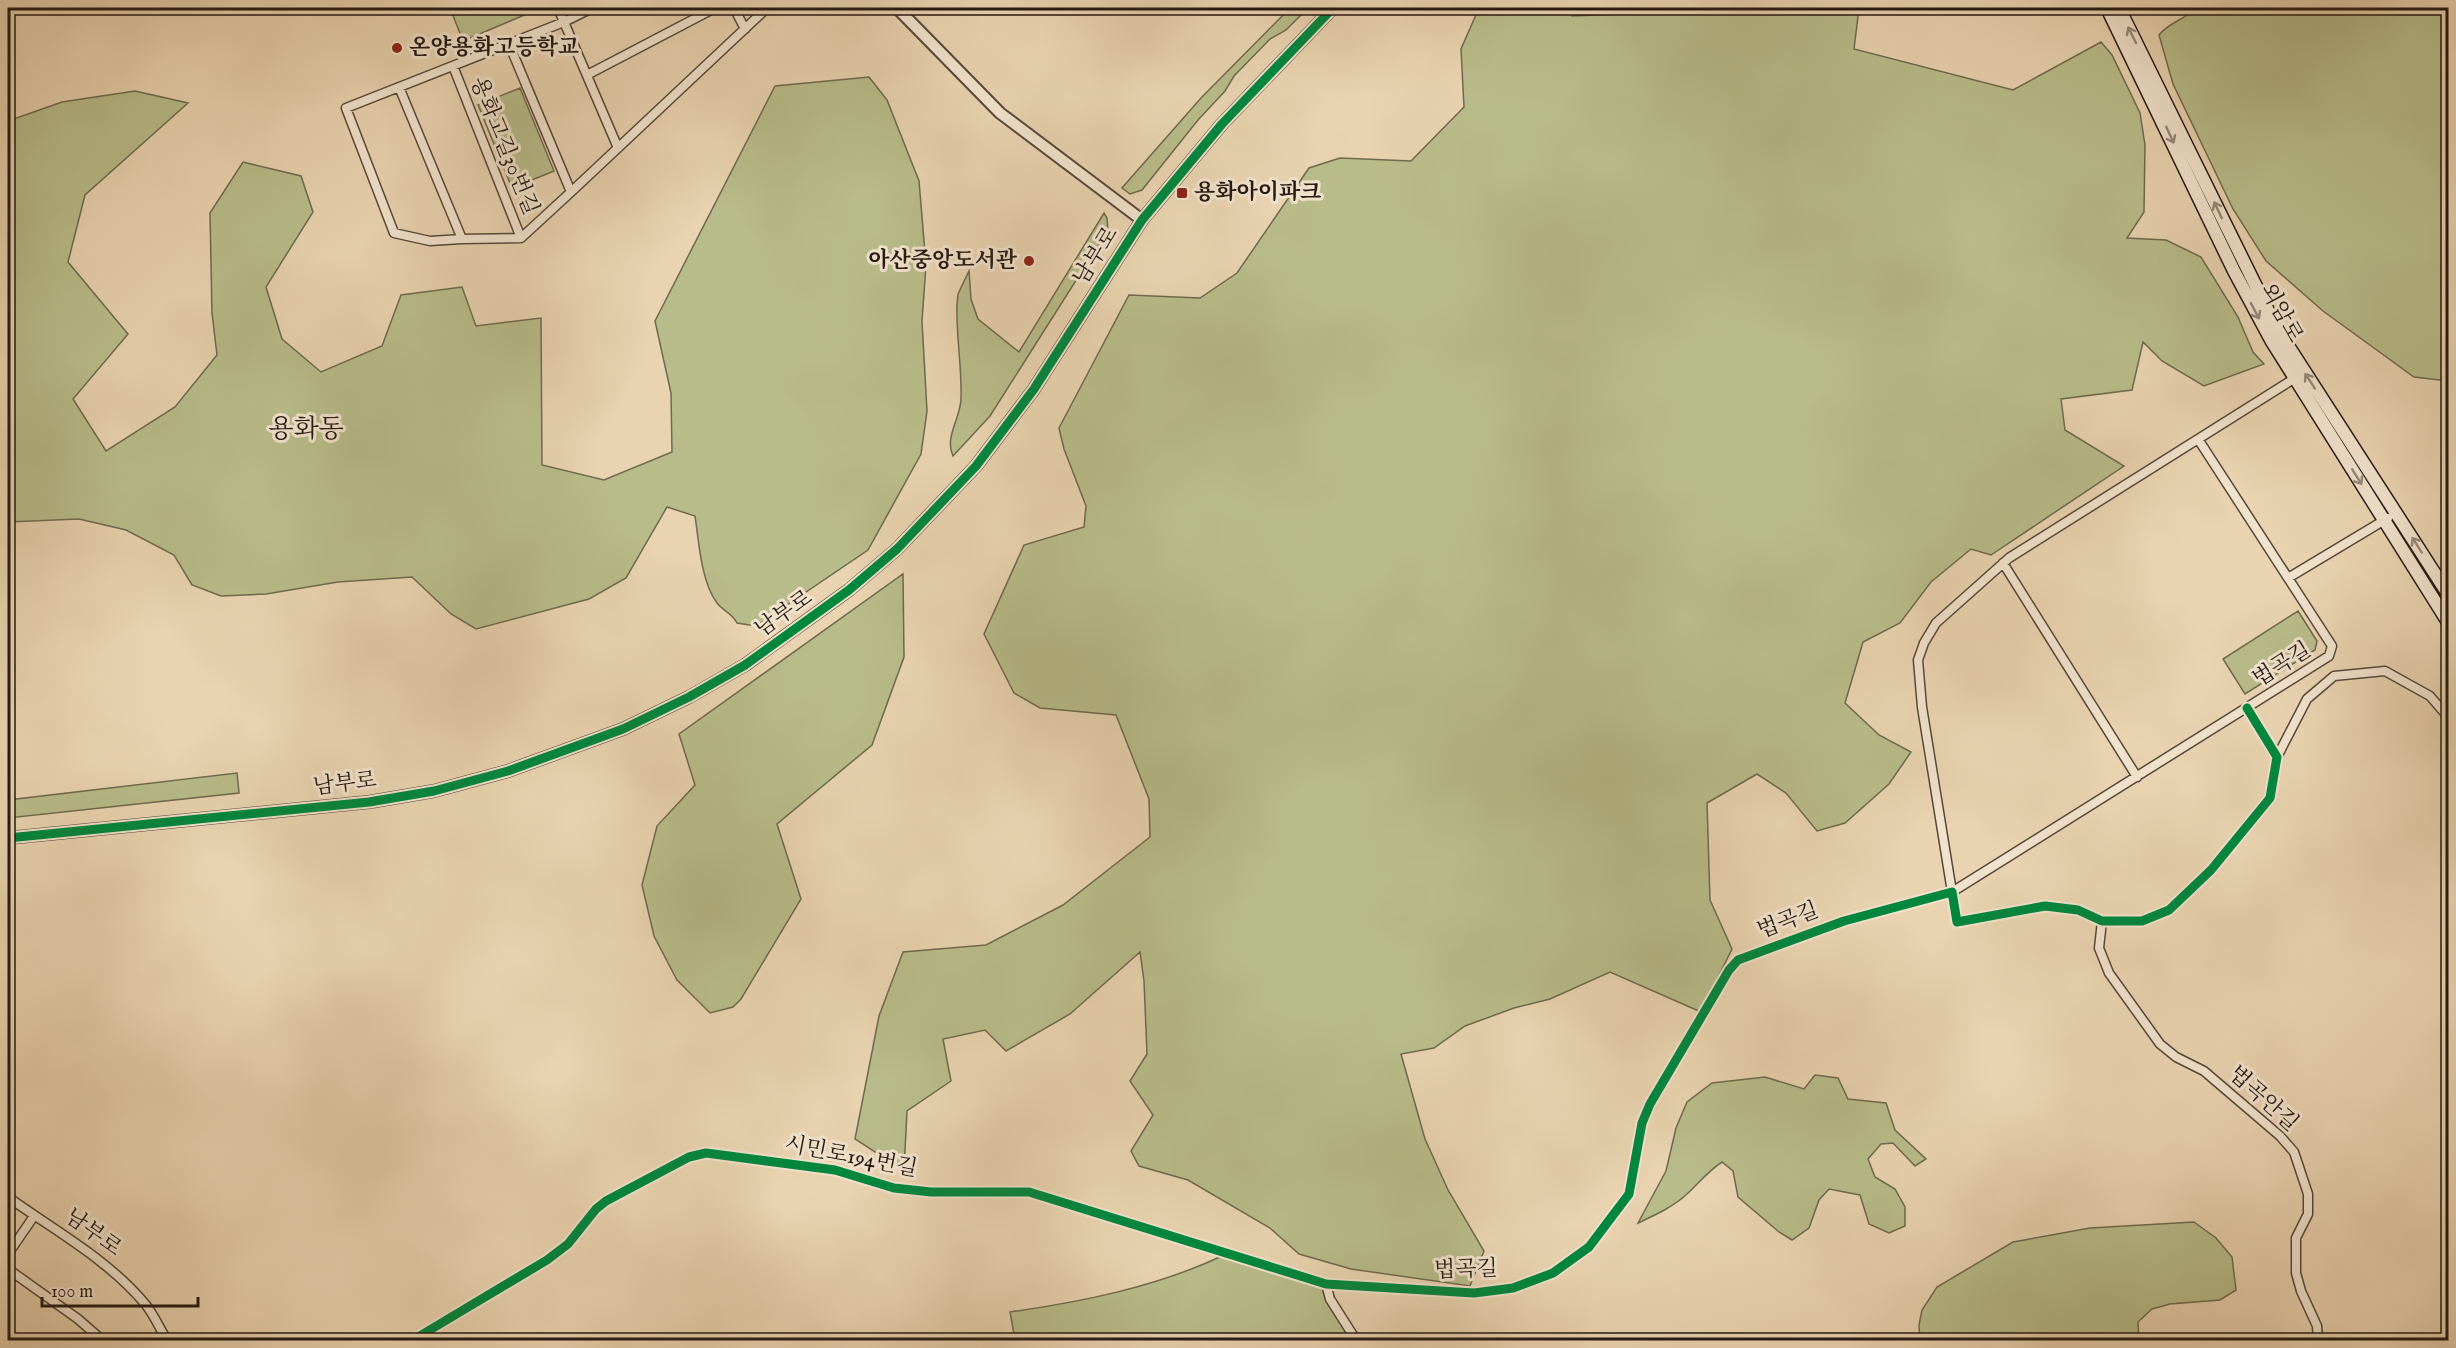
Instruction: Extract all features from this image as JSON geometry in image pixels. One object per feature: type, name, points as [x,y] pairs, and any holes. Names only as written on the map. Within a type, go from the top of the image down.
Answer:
[{"type":"main road","name":"외암로","points":[[2107,8],[2234,270],[2271,340],[2448,622]]},
{"type":"main road","name":"외암로","points":[[2119,8],[2276,327],[2448,594]]},
{"type":"street","points":[[558,8],[618,148]]},
{"type":"street","points":[[462,239],[399,87],[564,22],[592,8]]},
{"type":"street","points":[[587,75],[715,8]]},
{"type":"street","points":[[734,8],[744,29]]},
{"type":"street","name":"용화고길30번길","points":[[399,87],[345,108],[394,233],[430,241],[521,238],[767,8]]},
{"type":"street","points":[[897,8],[1000,113],[1142,220]]},
{"type":"street","name":"남부로","points":[[8,837],[360,803],[434,791],[508,771],[622,729],[689,697],[745,665],[849,591],[897,549],[976,466],[1034,390],[1142,220],[1222,124],[1333,8]]},
{"type":"street","name":"용화고길30번길","points":[[509,44],[571,192]]},
{"type":"street","name":"용화고길30번길","points":[[453,66],[521,238]]},
{"type":"street","points":[[2295,378],[2003,563],[1936,623],[1924,643],[1918,660],[1922,707],[1957,922],[2045,906],[2078,910],[2103,921],[2142,921],[2169,910],[2211,870],[2270,798],[2277,757],[2307,699],[2334,676],[2385,671],[2430,696],[2448,717]]},
{"type":"street","name":"법곡길","points":[[1326,1284],[1474,1293],[1513,1288],[1553,1273],[1589,1247],[1629,1194],[1642,1123],[1650,1104],[1729,970],[1738,960],[1844,921],[1952,892],[2330,656],[2332,646],[2198,438]]},
{"type":"street","points":[[2288,578],[2396,513]]},
{"type":"street","points":[[2003,563],[2137,777]]},
{"type":"street","name":"법곡길","points":[[2247,708],[2277,757]]},
{"type":"street","name":"법곡안길","points":[[2103,921],[2099,948],[2109,973],[2160,1044],[2176,1057],[2204,1071],[2280,1136],[2294,1152],[2308,1194],[2308,1214],[2296,1238],[2296,1273],[2301,1291],[2317,1326],[2318,1341]]},
{"type":"street","name":"시민로194번길","points":[[413,1341],[547,1260],[568,1244],[596,1209],[606,1202],[688,1157],[706,1153],[835,1170],[894,1188],[931,1192],[1029,1192],[1326,1284]]},
{"type":"street","name":"남부로","points":[[8,1197],[97,1257],[124,1281],[148,1306],[167,1341]]},
{"type":"street","points":[[8,1254],[34,1216]]},
{"type":"street","points":[[8,1269],[78,1319],[102,1341]]},
{"type":"street","points":[[1326,1284],[1330,1299],[1356,1341]]},
{"type":"street","points":[[8,1334],[18,1341]]},
{"type":"green space","points":[[450,8],[527,8],[529,13],[463,41]]},
{"type":"green space","points":[[1290,8],[1303,8],[1304,12],[1286,30],[1270,39],[1234,76],[1225,91],[1198,120],[1142,190],[1130,194],[1122,188],[1201,98]]},
{"type":"green space","points":[[1479,8],[1569,8],[1572,16],[1757,8],[1859,8],[1854,49],[2013,90],[2101,42],[2112,55],[2140,113],[2145,145],[2144,212],[2127,238],[2166,240],[2201,257],[2238,317],[2253,352],[2264,364],[2204,386],[2162,361],[2143,342],[2132,390],[2061,399],[2065,430],[2124,466],[1991,555],[1971,549],[1931,582],[1900,623],[1863,642],[1845,703],[1879,735],[1911,752],[1889,784],[1845,823],[1817,831],[1786,793],[1757,774],[1707,803],[1710,900],[1732,949],[1701,1012],[1610,972],[1550,999],[1514,1008],[1465,1026],[1434,1048],[1401,1054],[1425,1139],[1448,1190],[1484,1251],[1470,1286],[1351,1269],[1299,1254],[1270,1228],[1188,1180],[1139,1166],[1131,1151],[1153,1115],[1130,1081],[1147,1054],[1144,981],[1140,952],[1070,1014],[1006,1051],[985,1030],[943,1039],[951,1081],[907,1111],[904,1171],[855,1139],[879,1016],[903,952],[986,945],[1063,905],[1150,837],[1149,799],[1116,715],[1040,708],[1014,693],[984,634],[1024,545],[1084,527],[1086,506],[1064,449],[1059,428],[1129,295],[1200,298],[1237,273],[1309,168],[1340,158],[1411,161],[1464,107],[1461,49]]},
{"type":"green space","points":[[2195,8],[2448,8],[2448,381],[2414,377],[2323,311],[2266,261],[2233,209],[2173,84],[2159,35]]},
{"type":"green space","points":[[869,77],[887,100],[919,181],[926,265],[922,321],[927,411],[921,454],[868,550],[756,626],[737,623],[717,603],[704,573],[695,516],[667,507],[626,578],[589,599],[476,629],[451,614],[412,577],[338,582],[266,594],[221,596],[192,585],[174,555],[126,530],[79,519],[8,522],[8,121],[62,102],[135,91],[188,103],[85,195],[68,262],[128,334],[73,399],[106,451],[175,407],[217,355],[212,313],[210,213],[243,162],[301,176],[313,212],[266,287],[282,339],[321,372],[382,346],[401,295],[462,287],[476,326],[541,318],[542,465],[604,480],[672,452],[671,393],[655,321],[775,86]]},
{"type":"green space","points":[[520,88],[554,171],[512,188],[478,105]]},
{"type":"green space","points":[[1104,213],[1108,230],[990,416],[953,456],[950,442],[961,398],[957,305],[958,294],[969,271],[971,299],[978,319],[1019,352]]},
{"type":"green space","points":[[903,574],[904,657],[872,745],[777,824],[801,899],[741,999],[733,1007],[710,1013],[677,980],[654,936],[642,885],[657,826],[695,785],[679,734]]},
{"type":"green space","points":[[2298,611],[2317,641],[2315,650],[2245,694],[2223,659]]},
{"type":"green space","points":[[237,773],[239,793],[8,818],[8,800]]},
{"type":"green space","points":[[1815,1075],[1838,1078],[1848,1099],[1886,1103],[1895,1130],[1926,1159],[1915,1166],[1893,1143],[1881,1144],[1868,1159],[1875,1177],[1895,1189],[1905,1207],[1905,1226],[1889,1233],[1869,1224],[1860,1195],[1829,1189],[1819,1200],[1809,1228],[1792,1240],[1779,1232],[1738,1197],[1733,1171],[1722,1162],[1676,1203],[1638,1223],[1666,1171],[1676,1128],[1687,1102],[1712,1083],[1765,1077],[1804,1089]]},
{"type":"green space","points":[[2194,1222],[2216,1238],[2232,1257],[2236,1290],[2220,1300],[2170,1304],[2152,1309],[2138,1322],[2139,1340],[1920,1340],[1919,1325],[1922,1310],[1937,1287],[2013,1242],[2090,1228]]},
{"type":"green space","points":[[1222,1256],[1279,1267],[1320,1280],[1346,1322],[1365,1340],[1015,1340],[1010,1312],[1145,1285]]},
{"type":"cycle path","points":[[8,838],[369,802],[434,791],[508,771],[623,729],[689,697],[745,665],[849,590],[897,549],[976,466],[1034,389],[1142,220],[1222,124],[1333,8]]},
{"type":"cycle path","points":[[413,1340],[547,1260],[568,1244],[596,1209],[606,1201],[689,1157],[706,1153],[835,1170],[894,1188],[931,1192],[1029,1192],[1326,1284],[1474,1293],[1513,1288],[1553,1273],[1589,1247],[1629,1194],[1642,1123],[1650,1104],[1729,970],[1738,960],[1844,921],[1952,892],[1957,922],[2045,906],[2078,910],[2102,921],[2142,921],[2169,910],[2211,870],[2270,798],[2277,757],[2247,708]]},
{"type":"place","name":"온양용화고등학교","points":[[397,48]]},
{"type":"place","name":"용화아이파크","points":[[1182,193]]},
{"type":"place","name":"아산중앙도서관","points":[[1029,261]]},
{"type":"district","name":"용화동","points":[[306,429]]}]
